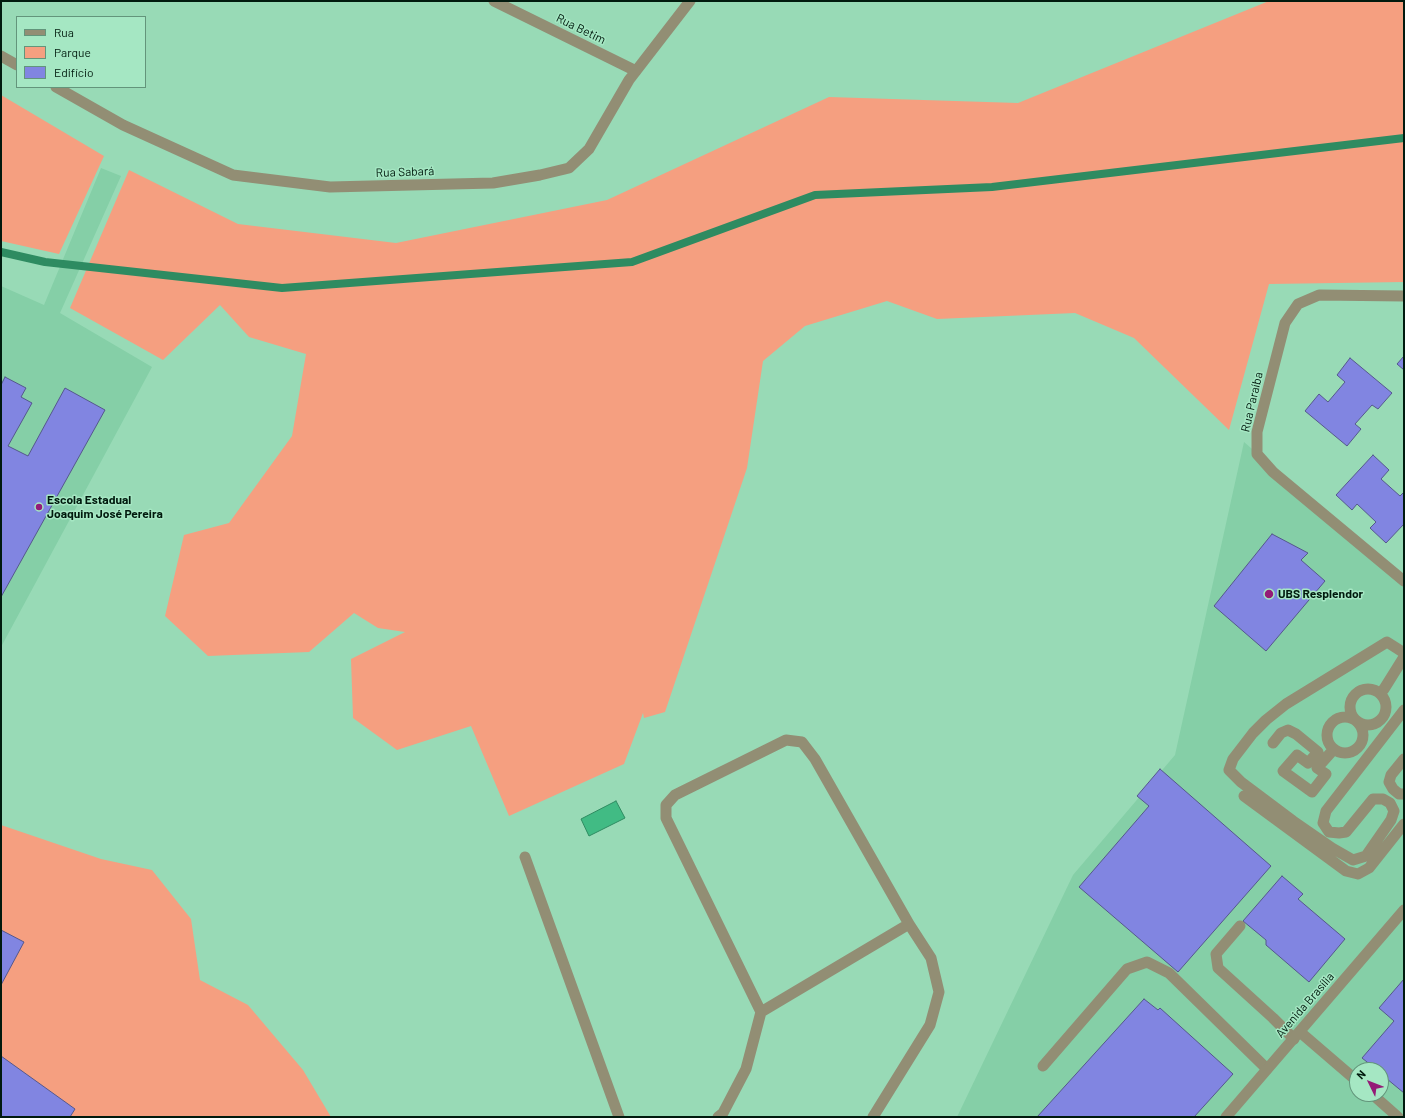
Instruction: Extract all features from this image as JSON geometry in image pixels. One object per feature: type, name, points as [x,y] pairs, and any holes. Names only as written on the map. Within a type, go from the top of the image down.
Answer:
[{"type":"street","name":"Rua Betim","points":[[494,1],[636,70]]},
{"type":"street","name":"Rua Sabará","points":[[58,88],[123,125],[232,174],[330,187],[493,183],[570,168],[589,149],[629,80],[690,1]]},
{"type":"street","points":[[1,56],[16,64]]},
{"type":"street","name":"Rua Paraíba","points":[[1403,577],[1273,472],[1257,454],[1257,432],[1285,323],[1298,304],[1319,295],[1404,296]]},
{"type":"street","points":[[1404,653],[1387,642],[1286,704],[1266,720],[1253,734],[1233,760],[1229,770],[1241,782],[1332,848],[1353,860],[1366,856],[1391,820],[1394,811],[1390,803],[1383,798],[1374,799],[1346,832],[1339,833],[1329,832],[1323,823],[1326,811],[1404,710]]},
{"type":"street","points":[[1380,693],[1404,657]]},
{"type":"street","points":[[1380,693],[1371,690],[1361,690],[1354,696],[1350,704],[1351,714],[1357,722],[1362,729],[1363,739],[1359,747],[1351,752],[1342,753],[1334,749],[1328,742],[1327,732],[1331,724],[1339,719],[1348,718],[1357,722],[1365,725],[1375,724],[1382,719],[1386,710],[1385,701],[1380,693]]},
{"type":"street","points":[[1273,743],[1281,733],[1288,730],[1296,734],[1318,752],[1308,763],[1297,755],[1283,770],[1312,792],[1326,774],[1316,768],[1334,749]]},
{"type":"street","points":[[718,1117],[723,1113],[746,1069],[761,1012],[666,818],[666,805],[675,795],[786,740],[802,742],[815,759],[909,924],[931,958],[939,992],[930,1025],[873,1117]]},
{"type":"street","points":[[1404,759],[1391,775],[1389,782],[1393,789],[1399,794],[1404,794]]},
{"type":"street","points":[[1244,796],[1346,871],[1358,874],[1369,868],[1404,824]]},
{"type":"street","points":[[525,857],[619,1117]]},
{"type":"street","name":"Avenida Brasília","points":[[1226,1117],[1404,910]]},
{"type":"street","points":[[761,1012],[909,924]]},
{"type":"street","points":[[1240,926],[1216,954],[1218,968],[1273,1018],[1349,1075]]},
{"type":"street","points":[[1043,1066],[1127,969],[1147,962],[1169,973],[1267,1069]]},
{"type":"street","points":[[1381,1102],[1398,1117]]},
{"type":"shaded area","name":"Escola Estadual Joaquim José Pereira","points":[[101,168],[121,176],[60,313],[152,367],[1,647],[1,286],[44,305]]},
{"type":"shaded area","points":[[1244,442],[1404,580],[1404,1117],[957,1117],[1073,875],[1175,755]]},
{"type":"shaded area","points":[[616,801],[625,818],[589,836],[581,819]]},
{"type":"green space","points":[[1269,1],[1404,1],[1404,282],[1269,284],[1229,430],[1134,338],[1075,313],[937,319],[887,301],[805,326],[763,361],[747,468],[665,712],[644,718],[643,713],[624,764],[509,816],[471,726],[397,750],[353,718],[351,659],[405,632],[378,628],[354,613],[309,652],[208,656],[165,616],[184,535],[229,523],[292,436],[306,354],[249,337],[220,305],[163,360],[70,308],[129,170],[238,224],[396,243],[607,200],[829,97],[1018,103]]},
{"type":"green space","points":[[1,95],[104,156],[59,254],[1,241]]},
{"type":"green space","points":[[1,825],[101,859],[152,870],[191,919],[200,980],[248,1005],[303,1070],[331,1117],[1,1117]]},
{"type":"building","points":[[1404,356],[1404,370],[1397,364]]},
{"type":"building","points":[[1350,358],[1392,393],[1378,409],[1372,405],[1355,424],[1361,429],[1347,446],[1305,411],[1319,394],[1328,402],[1345,382],[1337,375]]},
{"type":"building","points":[[5,377],[26,388],[21,397],[32,403],[8,446],[28,456],[65,388],[105,410],[1,597],[1,385]]},
{"type":"building","points":[[1373,455],[1389,470],[1381,479],[1400,496],[1404,492],[1404,524],[1386,543],[1370,528],[1376,522],[1357,504],[1352,510],[1336,495]]},
{"type":"building","name":"UBS Resplendor","points":[[1272,534],[1308,553],[1301,560],[1325,581],[1266,651],[1214,606]]},
{"type":"building","points":[[1160,769],[1271,866],[1178,972],[1079,887],[1149,806],[1137,796]]},
{"type":"building","points":[[1282,876],[1303,894],[1298,899],[1345,939],[1309,982],[1266,945],[1266,940],[1243,921]]},
{"type":"building","points":[[1,930],[24,942],[1,985]]},
{"type":"building","points":[[1404,979],[1404,1093],[1389,1081],[1389,1062],[1367,1062],[1362,1058],[1394,1021],[1379,1008]]},
{"type":"building","points":[[1144,999],[1158,1010],[1160,1008],[1233,1074],[1194,1117],[1037,1117]]},
{"type":"building","points":[[1,1056],[75,1109],[70,1117],[1,1117]]},
{"type":"waterway","points":[[1,252],[45,262],[282,288],[632,262],[815,195],[992,187],[1404,138]]},
{"type":"place","name":"Escola Estadual Joaquim José Pereira","points":[[39,507]]},
{"type":"place","name":"UBS Resplendor","points":[[1269,594]]}]
